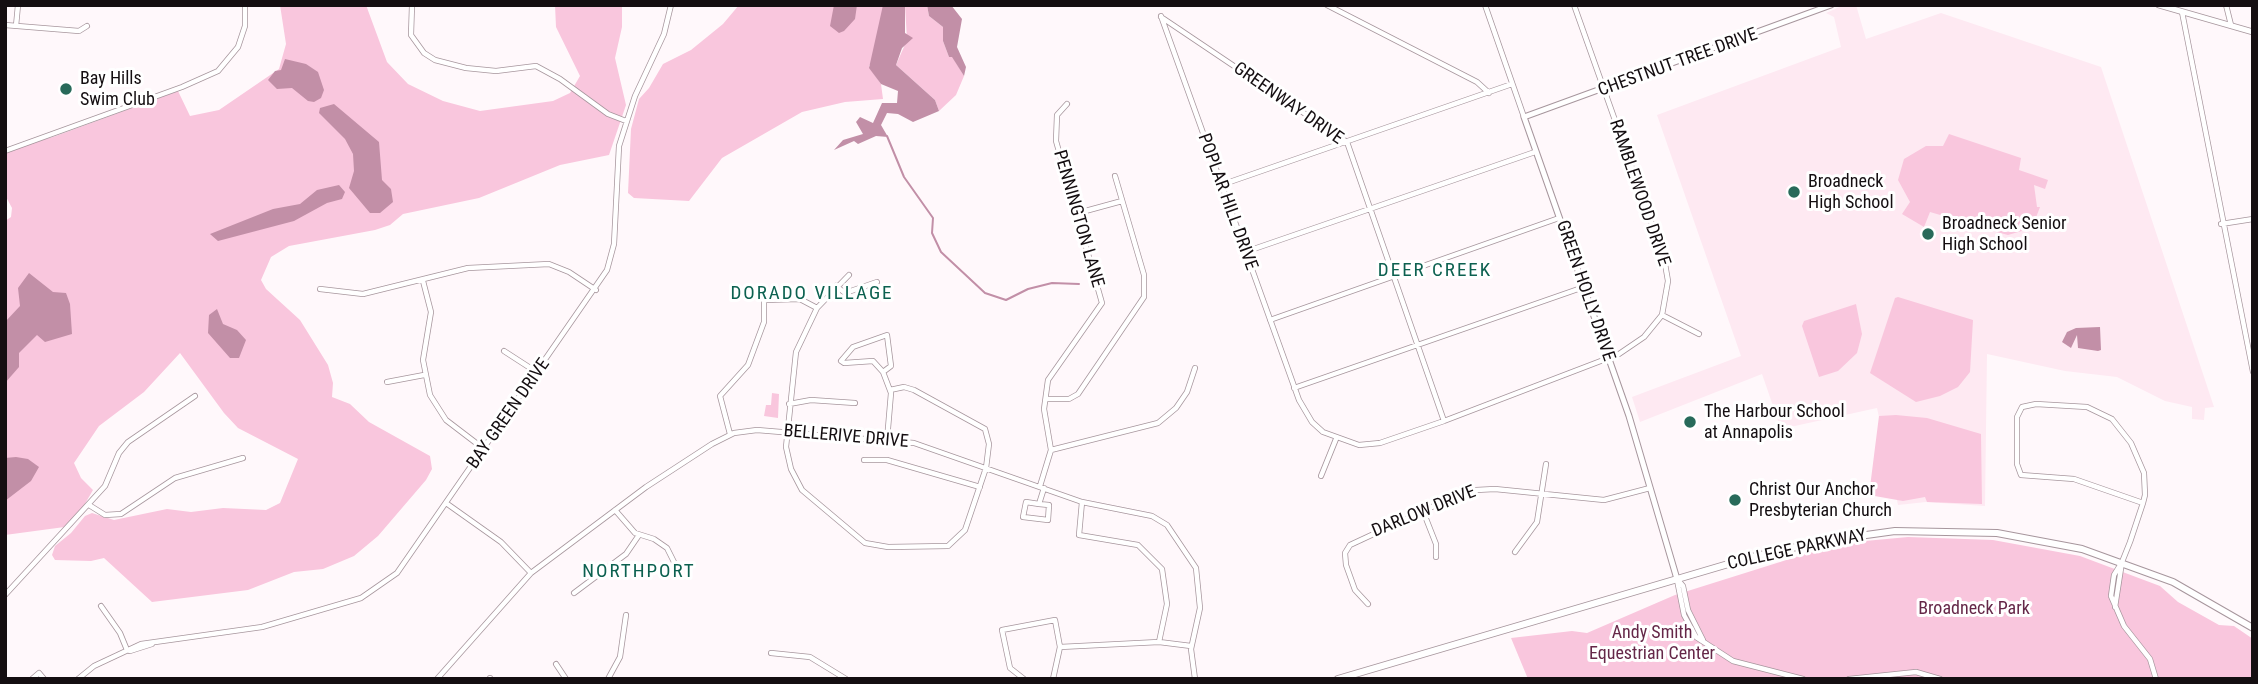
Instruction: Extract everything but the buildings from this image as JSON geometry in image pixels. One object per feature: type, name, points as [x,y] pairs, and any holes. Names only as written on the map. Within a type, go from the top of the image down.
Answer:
[{"type":"main road","name":"COLLEGE PARKWAY","points":[[1338,679],[1677,579],[1813,543],[1907,530],[1972,531],[2027,537],[2122,562],[2204,598],[2253,628]]},
{"type":"street","points":[[16,26],[18,5]]},
{"type":"street","points":[[5,150],[182,88],[218,71],[238,47],[245,26],[244,5]]},
{"type":"street","points":[[412,5],[411,34],[424,52],[435,60],[466,68],[496,71],[536,66],[608,114],[626,121]]},
{"type":"street","name":"BAY GREEN DRIVE","points":[[78,679],[94,666],[156,642],[262,627],[361,598],[397,573],[596,290],[613,252],[615,170],[626,121],[664,34],[671,5]]},
{"type":"street","points":[[1327,5],[1477,82],[1489,93]]},
{"type":"street","name":"GREEN HOLLY DRIVE","points":[[1485,5],[1608,358],[1677,579]]},
{"type":"street","name":"RAMBLEWOOD DRIVE","points":[[1574,5],[1664,258],[1668,281],[1662,315]]},
{"type":"street","name":"CHESTNUT TREE DRIVE","points":[[1524,117],[1603,91],[1832,5]]},
{"type":"street","points":[[2160,5],[2253,32]]},
{"type":"street","points":[[2226,5],[2231,24]]},
{"type":"street","points":[[2182,12],[2221,224],[2253,372]]},
{"type":"street","name":"GREENWAY DRIVE","points":[[1161,16],[1347,142],[1392,278],[1444,421]]},
{"type":"street","name":"POPLAR HILL DRIVE","points":[[1161,16],[1294,388],[1312,422],[1336,439]]},
{"type":"street","points":[[5,25],[79,31],[87,26]]},
{"type":"street","points":[[1221,185],[1512,84]]},
{"type":"street","name":"PENNINGTON LANE","points":[[1039,504],[1051,450],[1044,409],[1048,380],[1102,303],[1056,141],[1057,115],[1067,104]]},
{"type":"street","points":[[1245,252],[1535,152]]},
{"type":"street","points":[[1046,400],[1069,399],[1078,394],[1144,297],[1144,275],[1115,176]]},
{"type":"street","points":[[1078,213],[1122,201]]},
{"type":"street","points":[[1270,320],[1559,218]]},
{"type":"street","points":[[2221,224],[2253,219]]},
{"type":"street","points":[[320,289],[363,294],[480,267],[549,264],[569,272],[596,290]]},
{"type":"street","points":[[849,275],[817,308],[796,352],[787,432],[789,461],[798,483],[865,542],[888,547],[948,546],[965,530],[986,468],[989,444],[982,425],[914,390],[904,387],[890,390]]},
{"type":"street","points":[[424,281],[431,312],[424,351],[424,375],[430,396],[440,414],[484,449]]},
{"type":"street","points":[[836,286],[845,293],[877,282]]},
{"type":"street","points":[[1294,388],[1584,287]]},
{"type":"street","points":[[730,434],[720,396],[748,365],[764,322],[764,300],[800,299],[817,308]]},
{"type":"street","points":[[1321,476],[1336,439],[1359,445],[1380,443],[1444,421],[1608,358],[1644,337],[1662,315],[1699,334]]},
{"type":"street","points":[[883,372],[891,366],[887,335],[853,347],[841,361],[873,361],[883,372],[890,390],[887,440]]},
{"type":"street","points":[[504,351],[538,373]]},
{"type":"street","points":[[1051,450],[1158,423],[1176,408],[1196,374],[1195,368]]},
{"type":"street","points":[[387,382],[424,375]]},
{"type":"street","points":[[5,595],[105,486],[119,453],[128,442],[195,396]]},
{"type":"street","points":[[789,404],[811,400],[855,403]]},
{"type":"street","points":[[2143,503],[2074,479],[2021,475],[2017,464],[2017,417],[2022,407],[2036,404],[2082,405],[2101,411],[2112,419],[2131,443],[2144,473],[2143,503],[2122,562],[2116,567],[2111,586],[2115,607],[2124,626],[2150,659],[2156,679]]},
{"type":"street","name":"BELLERIVE DRIVE","points":[[437,679],[531,573],[615,510],[730,434],[743,431],[787,432],[920,444],[1082,502],[1152,516],[1167,525],[1186,549],[1196,568],[1200,608],[1191,646],[1195,679]]},
{"type":"street","points":[[89,505],[105,514],[121,514],[176,478],[243,458]]},
{"type":"street","points":[[864,460],[887,460],[980,486]]},
{"type":"street","points":[[1515,552],[1534,530],[1546,464]]},
{"type":"street","name":"DARLOW DRIVE","points":[[1368,604],[1351,581],[1345,559],[1347,548],[1361,537],[1423,510],[1482,489],[1604,499],[1650,488]]},
{"type":"street","points":[[1026,502],[1039,504],[1049,505],[1048,520],[1023,517],[1026,502]]},
{"type":"street","points":[[1082,502],[1079,535],[1138,545],[1162,569],[1167,592],[1159,642]]},
{"type":"street","points":[[446,503],[501,542],[531,573]]},
{"type":"street","points":[[615,510],[631,530],[667,548],[678,570]]},
{"type":"street","points":[[1423,510],[1436,544],[1436,558]]},
{"type":"street","points":[[574,593],[626,554],[639,535]]},
{"type":"street","points":[[1677,579],[1683,586],[1688,610],[1703,641],[1733,661],[1802,679]]},
{"type":"street","points":[[101,606],[120,633],[127,651]]},
{"type":"street","points":[[608,679],[623,646],[626,615]]},
{"type":"street","points":[[1024,679],[1010,668],[1002,630],[1055,620],[1060,647],[1053,679]]},
{"type":"street","points":[[1060,647],[1159,642],[1191,646]]},
{"type":"street","points":[[771,653],[810,657],[846,679]]},
{"type":"street","points":[[556,664],[566,679]]},
{"type":"street","points":[[1849,679],[1916,672],[1940,679]]},
{"type":"street","points":[[32,679],[39,673],[44,679]]},
{"type":"shaded area","points":[[834,5],[857,5],[855,19],[839,33],[830,26]]},
{"type":"shaded area","points":[[883,5],[905,5],[905,33],[913,38],[902,48],[896,65],[935,100],[939,111],[913,122],[898,114],[887,113],[881,125],[888,137],[876,136],[858,144],[854,141],[834,150],[843,140],[863,134],[856,122],[860,117],[873,123],[882,103],[897,103],[898,91],[881,84],[869,68]]},
{"type":"shaded area","points":[[927,5],[951,5],[962,19],[957,47],[966,67],[964,76],[952,57],[949,57],[943,41],[943,27],[929,16]]},
{"type":"shaded area","name":"Broadneck Senior High School","points":[[1844,5],[1856,5],[1866,39],[1941,13],[2101,67],[2214,407],[2205,408],[2204,420],[2192,419],[2192,407],[2165,401],[2117,377],[2065,371],[1987,354],[1985,506],[1926,502],[1898,505],[1877,408],[1781,429],[1762,374],[1640,422],[1632,397],[1741,356],[1657,115],[1841,47],[1834,17],[1826,13]]},
{"type":"shaded area","points":[[285,59],[306,64],[318,72],[324,90],[321,98],[314,102],[308,101],[292,88],[277,89],[268,80],[275,71],[281,70]]},
{"type":"shaded area","points":[[334,104],[379,142],[382,180],[391,189],[393,202],[380,213],[370,213],[349,188],[354,171],[353,154],[345,139],[319,113],[320,108]]},
{"type":"shaded area","points":[[339,185],[345,192],[342,199],[327,203],[294,221],[218,241],[210,234],[273,209],[300,204],[317,190]]},
{"type":"shaded area","points":[[29,273],[53,292],[66,293],[70,304],[72,334],[45,342],[37,335],[19,353],[19,367],[5,383],[5,322],[20,306],[18,288]]},
{"type":"shaded area","points":[[217,309],[223,324],[237,330],[246,340],[239,358],[230,358],[208,333],[209,315]]},
{"type":"shaded area","points":[[2100,327],[2101,350],[2078,348],[2077,335],[2071,348],[2062,342],[2067,332],[2076,328]]},
{"type":"shaded area","points":[[5,458],[28,459],[39,467],[31,481],[5,501]]},
{"type":"green space","points":[[280,5],[366,5],[387,62],[408,84],[443,101],[480,111],[553,101],[570,93],[580,76],[556,27],[555,5],[622,5],[622,27],[615,58],[626,105],[609,155],[560,165],[479,198],[403,214],[390,225],[375,230],[289,246],[271,257],[261,280],[266,289],[300,320],[328,365],[333,383],[332,397],[350,404],[369,422],[430,456],[432,469],[426,480],[378,536],[354,556],[323,569],[294,572],[248,590],[152,602],[104,558],[91,561],[55,560],[52,555],[55,546],[71,533],[85,516],[92,513],[114,520],[167,509],[191,512],[223,508],[266,510],[280,503],[298,459],[238,428],[180,353],[144,392],[99,426],[74,463],[81,478],[93,490],[72,526],[5,535],[5,221],[11,217],[12,208],[5,195],[5,150],[53,137],[178,91],[190,116],[219,110],[279,69],[286,44]]},
{"type":"green space","points":[[739,5],[885,5],[873,60],[869,66],[881,84],[883,99],[845,102],[802,112],[722,158],[689,201],[634,198],[628,193],[631,129],[639,99],[663,64],[691,50],[723,24]]},
{"type":"green space","points":[[905,5],[927,5],[929,16],[943,27],[943,41],[949,57],[952,56],[964,76],[956,95],[939,111],[935,100],[896,65],[907,40]]},
{"type":"green space","name":"Broadneck High School","points":[[1949,134],[2021,158],[2019,170],[2048,180],[2045,189],[2034,185],[2037,207],[2040,207],[2032,228],[2008,235],[1970,225],[1968,231],[1952,225],[1954,219],[1930,212],[1924,227],[1902,214],[1910,202],[1898,180],[1904,159],[1926,146],[1943,146]]},
{"type":"green space","points":[[1895,298],[1973,320],[1970,372],[1958,387],[1940,396],[1916,402],[1870,373]]},
{"type":"green space","points":[[1856,304],[1862,334],[1857,353],[1838,371],[1819,377],[1802,326],[1804,321]]},
{"type":"green space","points":[[772,393],[779,394],[778,418],[764,416],[766,405],[771,405]]},
{"type":"green space","points":[[1879,416],[1927,418],[1981,434],[1982,504],[1927,502],[1925,497],[1903,501],[1869,495]]},
{"type":"green space","name":"Broadneck Park","points":[[1908,537],[1993,540],[2080,556],[2160,586],[2178,602],[2219,625],[2234,626],[2253,639],[2253,679],[1528,679],[1511,638],[1572,631],[1587,633],[1675,595],[1815,551],[1865,541]]},
{"type":"waterway","points":[[887,136],[904,177],[933,218],[932,233],[941,252],[985,293],[1006,300],[1028,289],[1052,283],[1079,284]]},
{"type":"place","name":"Bay Hills Swim Club","points":[[66,89]]},
{"type":"place","name":"Broadneck High School","points":[[1794,192]]},
{"type":"place","name":"Broadneck Senior High School","points":[[1928,234]]},
{"type":"place","name":"The Harbour School at Annapolis","points":[[1690,422]]},
{"type":"place","name":"Christ Our Anchor Presbyterian Church","points":[[1735,500]]},
{"type":"district","name":"DEER CREEK","points":[[1435,271]]},
{"type":"district","name":"DORADO VILLAGE","points":[[812,294]]},
{"type":"district","name":"NORTHPORT","points":[[639,572]]},
{"type":"park label","name":"Andy Smith Equestrian Center","points":[[1652,643]]}]
